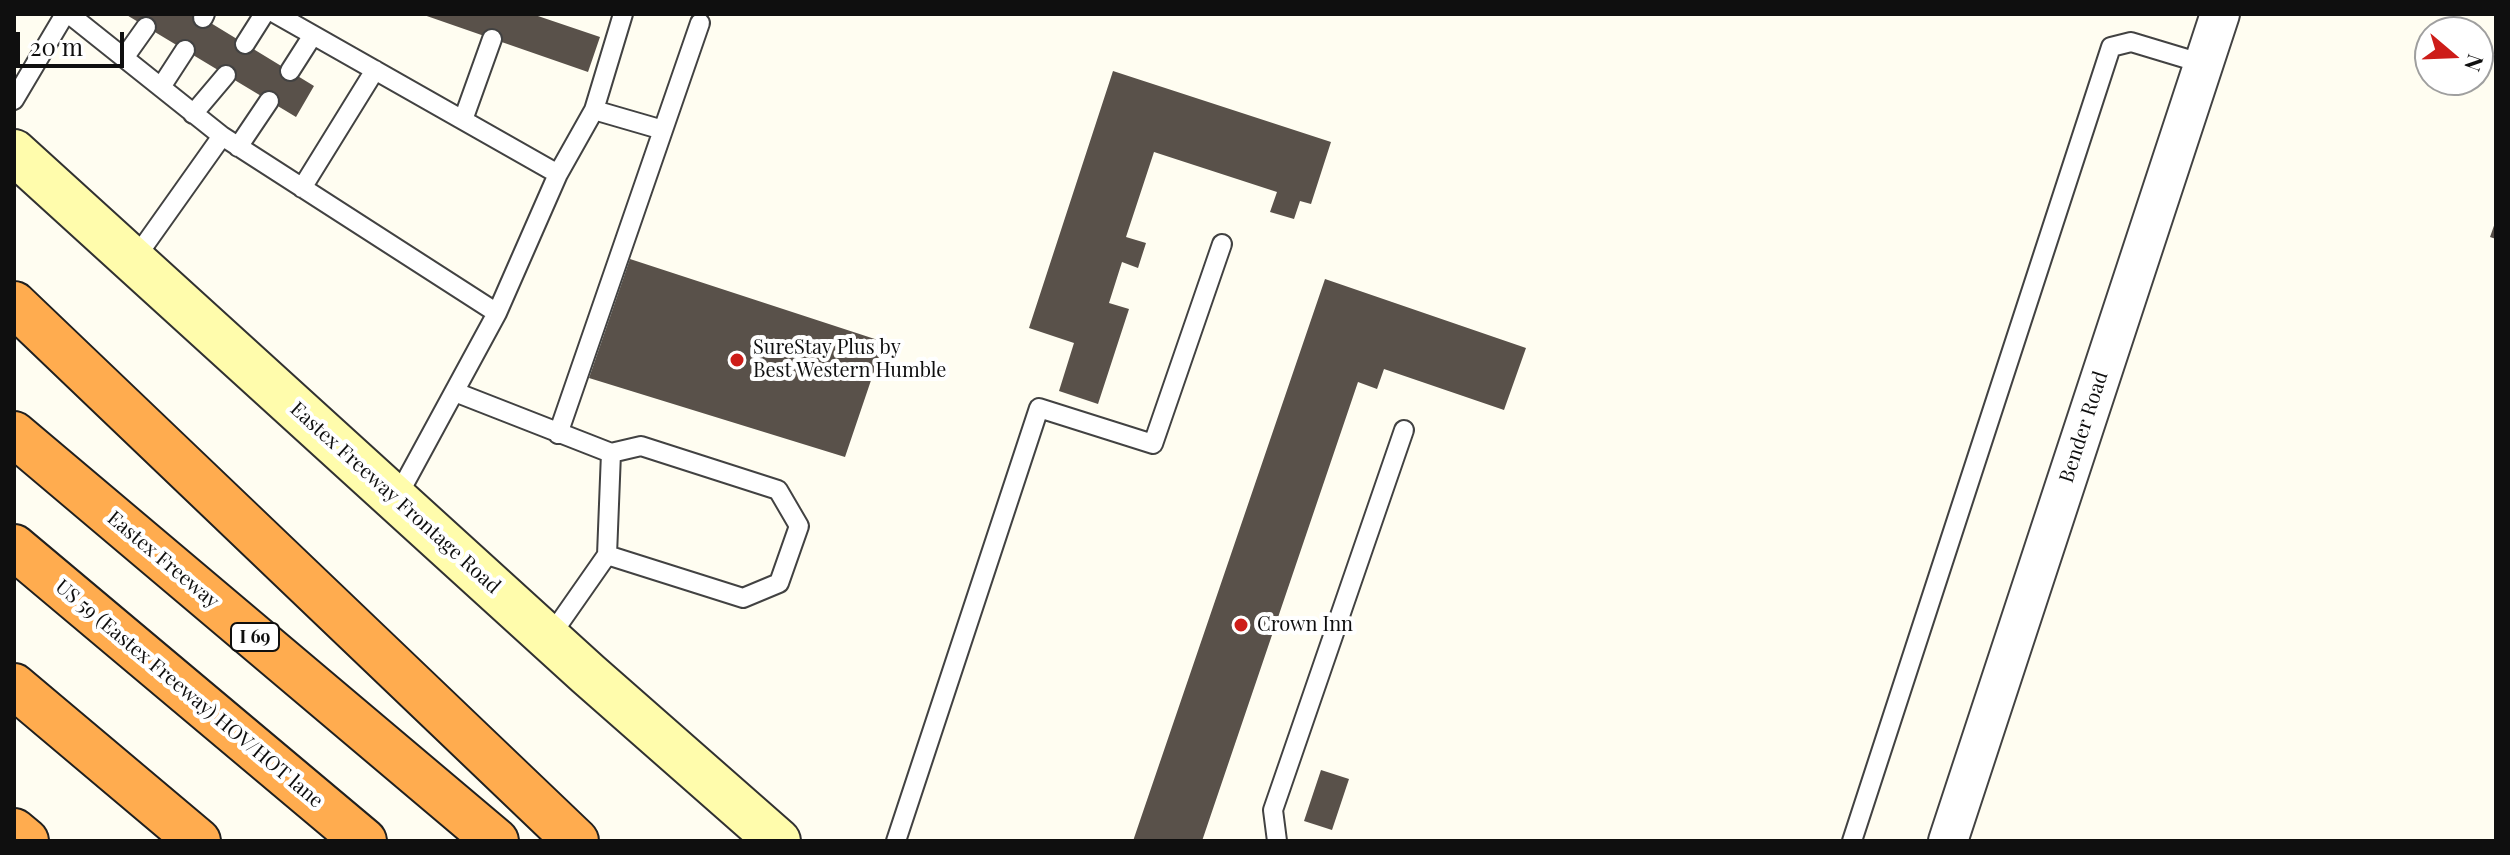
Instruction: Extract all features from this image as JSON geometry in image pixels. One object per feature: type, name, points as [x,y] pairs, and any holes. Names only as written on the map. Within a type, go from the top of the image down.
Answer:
[{"type":"highway","points":[[14,304],[576,841]]},
{"type":"highway","name":"Eastex Freeway","points":[[14,434],[496,841]]},
{"type":"highway","name":"US 59 (Eastex Freeway) HOV/HOT lane","points":[[14,547],[364,841]]},
{"type":"highway","points":[[14,686],[198,841]]},
{"type":"highway","points":[[14,831],[26,841]]},
{"type":"main road","name":"Eastex Freeway Frontage Road","points":[[14,152],[549,638],[778,841]]},
{"type":"street","name":"Bender Road","points":[[1948,841],[2220,14]]},
{"type":"lane","points":[[14,100],[67,14],[222,136],[497,313]]},
{"type":"lane","points":[[245,44],[264,14]]},
{"type":"lane","points":[[276,14],[558,174]]},
{"type":"lane","points":[[396,499],[497,313],[558,174],[594,110],[623,14]]},
{"type":"lane","points":[[558,434],[700,23]]},
{"type":"lane","points":[[124,58],[146,27]]},
{"type":"lane","points":[[290,71],[313,35]]},
{"type":"lane","points":[[463,120],[492,39]]},
{"type":"lane","points":[[1852,841],[2111,47],[2131,42],[2204,64]]},
{"type":"lane","points":[[161,87],[185,50]]},
{"type":"lane","points":[[302,188],[375,70]]},
{"type":"lane","points":[[193,114],[226,75]]},
{"type":"lane","points":[[238,147],[269,101]]},
{"type":"lane","points":[[594,110],[663,130]]},
{"type":"lane","points":[[134,260],[222,136]]},
{"type":"lane","points":[[896,841],[1039,408],[1153,444],[1222,244]]},
{"type":"lane","points":[[455,392],[611,453],[641,446],[778,490],[799,526],[779,583],[743,598],[607,555]]},
{"type":"lane","points":[[1277,841],[1273,810],[1404,430]]},
{"type":"lane","points":[[549,638],[607,555],[611,453]]},
{"type":"building","points":[[125,14],[196,14],[314,86],[296,117]]},
{"type":"building","points":[[421,14],[532,14],[600,37],[588,72]]},
{"type":"building","points":[[1113,71],[1331,142],[1311,204],[1300,201],[1294,219],[1270,212],[1277,192],[1154,152],[1126,237],[1146,243],[1138,268],[1122,262],[1109,303],[1129,309],[1098,404],[1059,391],[1074,343],[1029,328]]},
{"type":"building","points":[[2496,220],[2496,239],[2490,237]]},
{"type":"building","name":"SureStay Plus by Best Western Humble","points":[[630,259],[884,342],[845,457],[589,378]]},
{"type":"building","name":"Crown Inn","points":[[1325,279],[1526,348],[1504,410],[1384,369],[1377,389],[1358,382],[1202,841],[1133,841]]},
{"type":"building","points":[[1321,770],[1349,779],[1332,830],[1304,821]]},
{"type":"place","name":"SureStay Plus by Best Western Humble","points":[[737,360]]},
{"type":"place","name":"Crown Inn","points":[[1241,625]]}]
